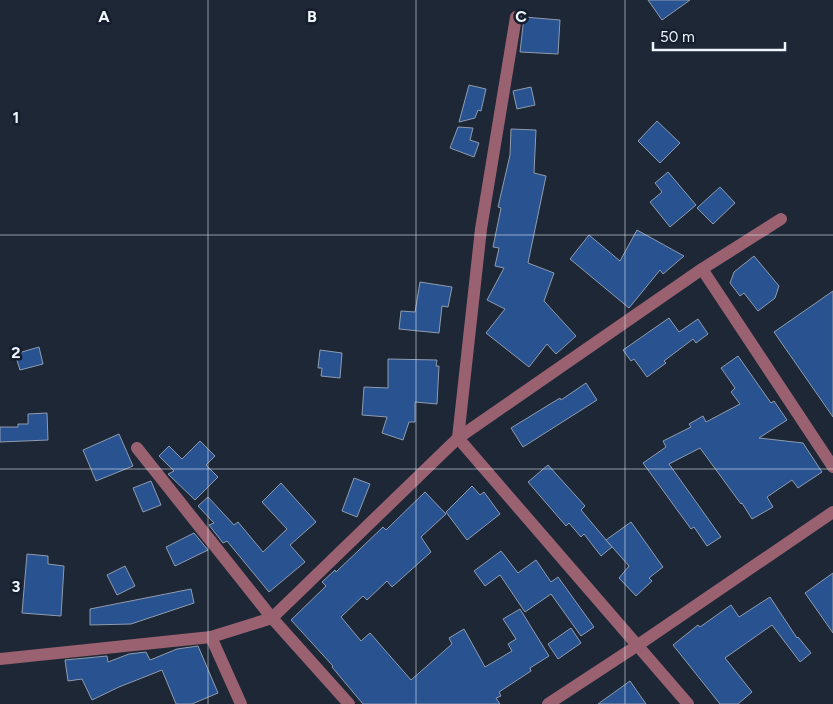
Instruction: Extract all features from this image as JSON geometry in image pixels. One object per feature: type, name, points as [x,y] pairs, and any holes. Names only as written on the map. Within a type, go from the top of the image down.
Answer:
[{"type":"street","points":[[516,17],[481,229],[458,438],[688,704]]},
{"type":"street","points":[[0,659],[210,637],[272,618],[458,438],[702,269],[781,219]]},
{"type":"street","points":[[702,269],[833,467]]},
{"type":"street","points":[[137,448],[272,618],[348,704]]},
{"type":"street","points":[[548,704],[833,512]]},
{"type":"street","points":[[210,637],[241,704]]},
{"type":"building","points":[[648,0],[690,0],[662,20]]},
{"type":"building","points":[[524,17],[560,20],[558,54],[520,52]]},
{"type":"building","points":[[469,85],[486,89],[481,111],[478,110],[475,118],[459,122]]},
{"type":"building","points":[[531,87],[535,105],[517,109],[513,91]]},
{"type":"building","points":[[657,121],[680,143],[660,163],[638,141]]},
{"type":"building","points":[[458,127],[473,128],[470,140],[479,143],[474,157],[450,148]]},
{"type":"building","points":[[511,129],[536,130],[534,173],[546,176],[528,263],[554,273],[544,301],[576,336],[556,354],[547,344],[529,367],[486,333],[505,309],[487,300],[504,268],[495,266],[499,248],[493,247],[501,208],[498,207],[510,155]]},
{"type":"building","points":[[668,172],[696,205],[670,227],[650,202],[662,192],[655,183]]},
{"type":"building","points":[[720,187],[735,203],[713,224],[697,208]]},
{"type":"building","points":[[637,230],[684,256],[663,274],[660,270],[629,308],[570,259],[589,235],[620,261]]},
{"type":"building","points":[[754,256],[779,286],[775,298],[758,311],[744,293],[740,296],[730,283],[734,272]]},
{"type":"building","points":[[420,282],[452,287],[448,307],[442,306],[439,333],[399,329],[401,311],[415,312]]},
{"type":"building","points":[[833,291],[833,417],[774,332]]},
{"type":"building","points":[[669,318],[679,332],[698,319],[708,334],[696,343],[693,339],[664,361],[666,363],[647,377],[634,359],[631,361],[623,350]]},
{"type":"building","points":[[39,347],[43,364],[20,370],[15,354]]},
{"type":"building","points":[[320,350],[342,353],[340,378],[321,376],[322,368],[318,368]]},
{"type":"building","points":[[738,356],[771,403],[774,401],[787,420],[759,438],[803,443],[822,472],[798,488],[792,480],[767,497],[773,507],[752,519],[700,448],[669,464],[721,537],[707,546],[694,527],[691,529],[643,463],[666,447],[663,441],[691,427],[689,424],[703,416],[706,422],[740,404],[731,392],[735,388],[721,368]]},
{"type":"building","points":[[388,359],[437,360],[436,366],[439,366],[437,404],[415,402],[415,422],[409,422],[403,440],[382,433],[387,417],[362,415],[364,387],[388,388]]},
{"type":"building","points":[[586,383],[597,400],[523,447],[511,428],[560,398],[561,400]]},
{"type":"building","points":[[47,413],[48,440],[0,442],[0,427],[18,427],[18,424],[28,424],[28,414]]},
{"type":"building","points":[[119,434],[133,466],[96,481],[83,450]]},
{"type":"building","points":[[200,441],[215,456],[206,465],[218,477],[195,500],[168,474],[174,471],[159,456],[169,446],[182,459]]},
{"type":"building","points":[[548,465],[585,506],[581,510],[612,547],[601,556],[584,534],[581,537],[569,523],[566,526],[528,482]]},
{"type":"building","points":[[354,478],[370,484],[357,517],[342,511]]},
{"type":"building","points":[[151,481],[161,505],[143,512],[133,488]]},
{"type":"building","points":[[281,483],[316,522],[290,545],[305,562],[269,592],[227,541],[223,543],[209,525],[214,523],[198,506],[208,497],[234,525],[238,522],[263,552],[287,529],[262,502]]},
{"type":"building","points":[[472,486],[480,495],[484,492],[500,514],[467,540],[446,512]]},
{"type":"building","points":[[425,492],[446,514],[421,537],[431,552],[392,587],[387,581],[367,600],[363,596],[341,617],[361,641],[370,633],[411,680],[452,644],[449,638],[464,629],[485,667],[512,651],[508,644],[516,639],[503,619],[520,609],[549,656],[530,668],[531,671],[499,692],[501,696],[496,698],[500,704],[363,704],[333,666],[291,620],[326,586],[322,582],[335,570],[336,572],[383,527],[386,530]]},
{"type":"building","points":[[631,522],[663,567],[649,578],[652,581],[636,596],[619,578],[629,566],[606,540]]},
{"type":"building","points":[[194,533],[208,550],[175,566],[166,547]]},
{"type":"building","points":[[501,551],[518,573],[536,560],[551,582],[558,577],[594,627],[581,636],[551,594],[525,612],[500,575],[485,586],[474,571]]},
{"type":"building","points":[[27,554],[48,556],[48,564],[64,566],[61,616],[22,613]]},
{"type":"building","points":[[125,566],[135,586],[117,595],[107,575]]},
{"type":"building","points":[[833,573],[833,633],[805,593]]},
{"type":"building","points":[[191,589],[194,603],[131,624],[90,625],[90,609]]},
{"type":"building","points":[[770,597],[797,638],[811,653],[800,662],[772,625],[725,658],[752,692],[738,704],[720,704],[673,645],[698,625],[700,627],[731,605],[739,617]]},
{"type":"building","points":[[571,628],[581,643],[558,659],[548,644]]},
{"type":"building","points":[[198,646],[218,693],[192,704],[176,704],[162,670],[92,700],[82,679],[68,681],[65,660],[107,656],[108,662],[129,654],[146,652],[150,660],[177,649]]},
{"type":"building","points":[[630,681],[646,704],[598,704]]}]
